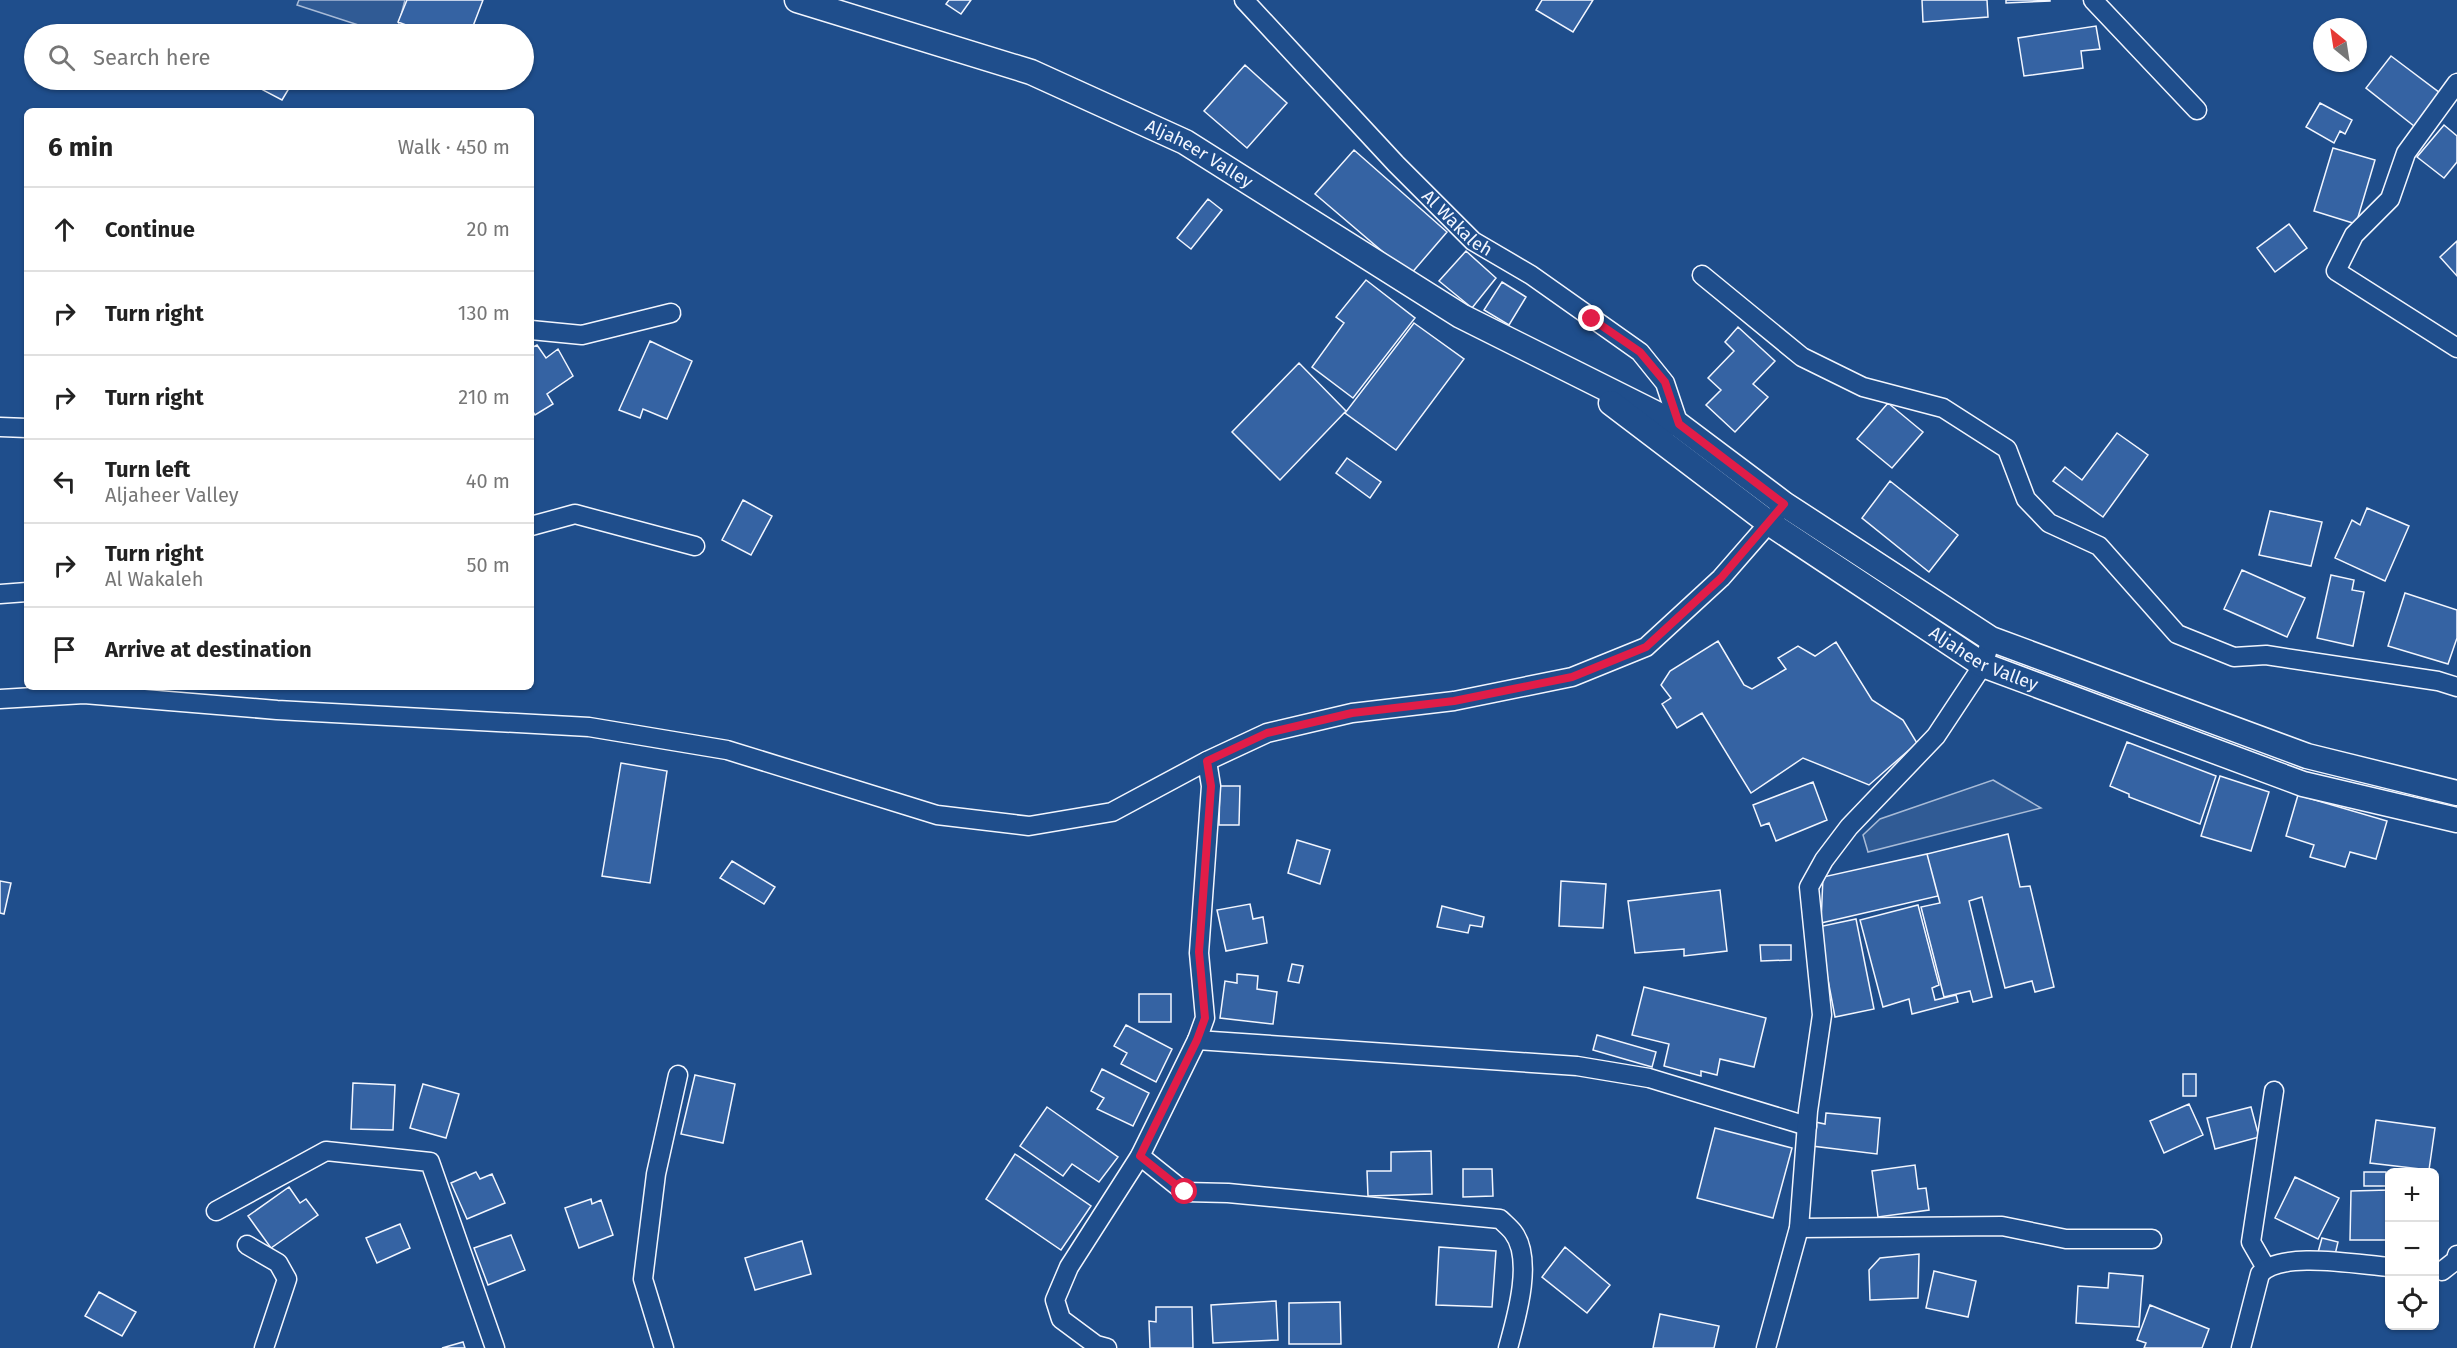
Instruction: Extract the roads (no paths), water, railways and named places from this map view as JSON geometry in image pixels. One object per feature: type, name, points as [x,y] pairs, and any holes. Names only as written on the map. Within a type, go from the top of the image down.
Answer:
[{"type":"street","name":"Aljaheer Valley","points":[[797,0],[1031,72],[1185,142],[1461,316],[1571,373],[1679,424],[1784,504],[1990,639],[2307,756],[2457,793]]},
{"type":"street","name":"Al Wakaleh","points":[[1244,0],[1396,164],[1473,241],[1531,275],[1640,352],[1665,382],[1679,424]]},
{"type":"street","points":[[2093,0],[2197,111]]},
{"type":"street","points":[[2457,83],[2406,153],[2390,199],[2354,235],[2336,272],[2457,348]]},
{"type":"street","points":[[1702,275],[1802,357],[1863,387],[1943,408],[2007,449],[2026,499],[2049,524],[2099,546],[2177,634],[2234,657],[2266,655],[2438,681],[2457,687]]},
{"type":"street","points":[[534,330],[582,335],[671,313]]},
{"type":"street","name":"Aljaheer Valley","points":[[1571,373],[1769,523],[1983,665],[2303,784],[2457,820]]},
{"type":"street","points":[[0,427],[24,428]]},
{"type":"street","points":[[0,699],[84,694],[277,710],[589,727],[727,750],[937,815],[1029,826],[1112,812],[1207,761],[1267,733],[1352,713],[1454,701],[1572,677],[1646,647],[1721,578],[1784,504]]},
{"type":"street","points":[[534,525],[575,514],[694,546]]},
{"type":"street","points":[[0,594],[24,592]]},
{"type":"street","points":[[1766,1348],[1799,1228],[1807,1126],[1822,1015],[1809,887],[1824,860],[1849,827],[1936,736],[1983,665],[1990,639]]},
{"type":"street","points":[[1107,1348],[1096,1345],[1060,1319],[1055,1300],[1069,1267],[1140,1156],[1197,1040],[1205,1018],[1199,952],[1211,786],[1207,761]]},
{"type":"street","points":[[1197,1040],[1577,1066],[1649,1078],[1807,1126]]},
{"type":"street","points":[[664,1348],[643,1279],[656,1174],[678,1075]]},
{"type":"street","points":[[2266,1268],[2251,1242],[2274,1091]]},
{"type":"street","points":[[216,1210],[326,1151],[430,1162],[495,1348]]},
{"type":"street","points":[[1140,1156],[1185,1192],[1228,1193],[1500,1219],[1515,1234],[1524,1269],[1519,1309],[1508,1348]]},
{"type":"street","points":[[1799,1228],[2002,1227],[2066,1239],[2152,1239]]},
{"type":"street","points":[[247,1245],[278,1263],[287,1279],[264,1348]]},
{"type":"street","points":[[2444,1271],[2456,1260],[2457,1255]]},
{"type":"street","points":[[2241,1348],[2260,1274],[2266,1268],[2300,1260],[2385,1267]]}]
